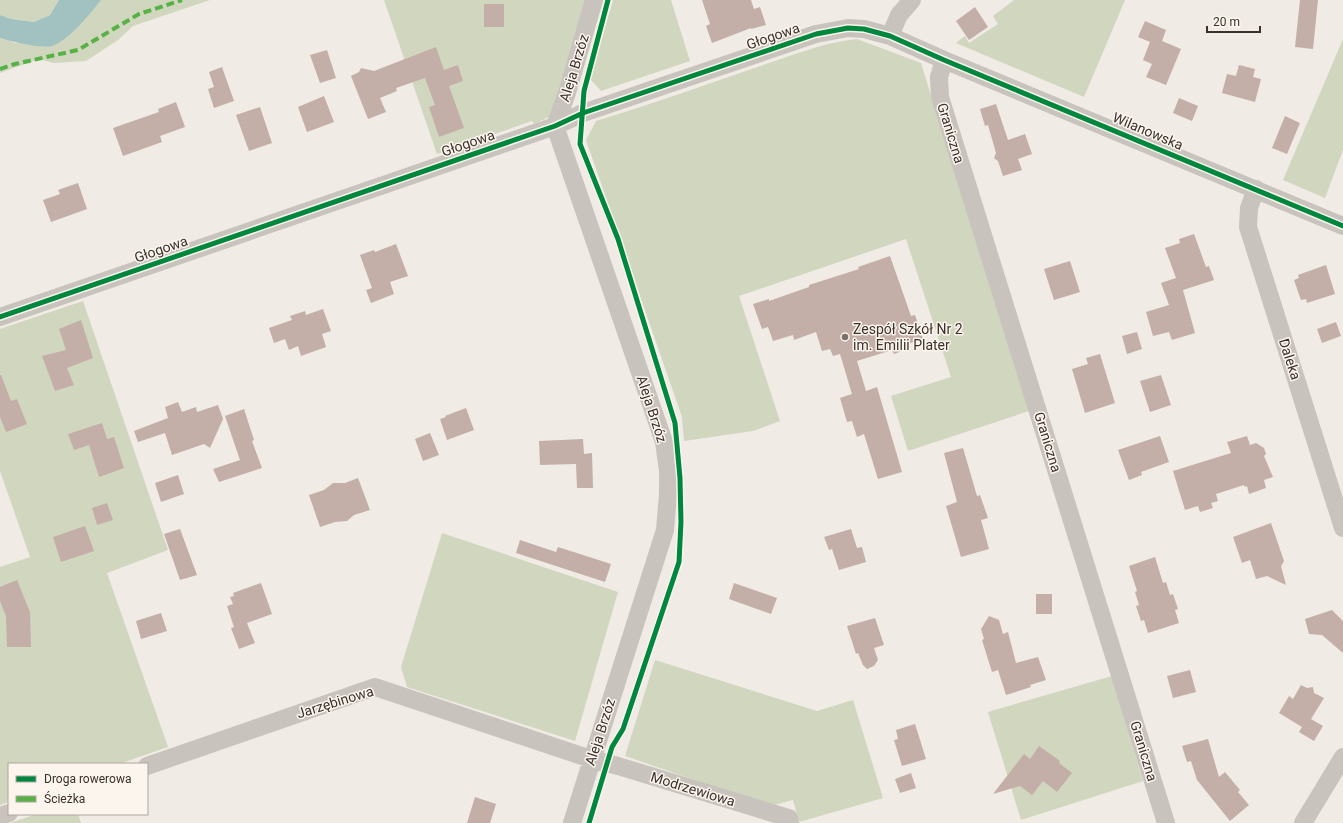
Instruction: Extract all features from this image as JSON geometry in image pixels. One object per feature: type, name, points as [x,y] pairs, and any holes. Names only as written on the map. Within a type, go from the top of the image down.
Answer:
[{"type":"street","name":"Aleja Brzóz","points":[[572,823],[591,759],[665,530],[668,494],[668,470],[664,442],[555,126],[567,93],[594,0]]},
{"type":"street","points":[[890,36],[899,15],[912,0]]},
{"type":"street","name":"Głogowa","points":[[0,317],[555,126],[583,113],[816,34],[848,28],[864,30],[890,36],[944,60]]},
{"type":"street","name":"Wilanowska","points":[[944,60],[1343,226]]},
{"type":"street","name":"Graniczna","points":[[944,60],[939,77],[940,97],[1166,823]]},
{"type":"street","name":"Daleka","points":[[1256,189],[1250,208],[1248,227],[1343,528]]},
{"type":"street","name":"Jarzębinowa","points":[[148,766],[375,687],[591,759]]},
{"type":"street","points":[[1303,823],[1343,757]]},
{"type":"street","name":"Modrzewiowa","points":[[591,759],[613,764],[789,818],[790,823]]},
{"type":"green space","points":[[0,0],[59,0],[50,15],[34,22],[11,19],[0,15]]},
{"type":"green space","points":[[101,0],[210,0],[133,26],[118,40],[86,61],[54,63],[39,59],[0,73],[0,38],[16,43],[97,4]]},
{"type":"green space","points":[[384,0],[586,0],[563,82],[549,117],[534,124],[532,121],[437,154]]},
{"type":"green space","points":[[613,0],[671,0],[690,61],[601,91],[591,80],[591,77]]},
{"type":"green space","points":[[1014,0],[1125,0],[1084,97],[956,43],[965,36],[969,43],[998,24],[993,16]]},
{"type":"green space","points":[[857,39],[921,63],[1029,411],[908,451],[891,396],[951,377],[906,239],[739,296],[780,421],[753,431],[684,441],[682,417],[586,140],[596,121],[660,101],[811,49]]},
{"type":"green space","points":[[1343,39],[1343,150],[1325,198],[1283,180]]},
{"type":"green space","points":[[83,301],[168,550],[107,573],[168,747],[122,763],[8,763],[8,802],[0,805],[0,567],[30,557],[0,471],[0,329]]},
{"type":"green space","points":[[442,533],[618,592],[575,741],[407,687],[401,667]]},
{"type":"green space","points":[[655,660],[817,711],[853,700],[883,798],[799,822],[793,800],[770,806],[625,756]]},
{"type":"green space","points":[[1112,676],[1143,781],[1021,820],[988,712]]},
{"type":"green space","points":[[34,815],[78,815],[81,823],[10,823]]},
{"type":"water","points":[[59,0],[101,0],[72,33],[65,39],[52,46],[34,46],[0,38],[0,15],[11,19],[34,22],[50,15]]},
{"type":"building","points":[[702,0],[751,0],[754,9],[760,7],[766,25],[751,28],[712,43],[706,26],[710,24]]},
{"type":"building","points":[[1300,0],[1318,0],[1313,49],[1295,47]]},
{"type":"building","points":[[484,4],[504,4],[504,27],[484,27]]},
{"type":"building","points":[[975,7],[988,27],[969,40],[956,21]]},
{"type":"building","points":[[1145,21],[1166,30],[1162,41],[1181,49],[1166,85],[1146,77],[1152,64],[1143,60],[1150,42],[1138,37]]},
{"type":"building","points":[[436,47],[444,70],[458,65],[463,81],[449,86],[464,128],[439,137],[429,107],[435,105],[425,78],[396,88],[397,91],[380,98],[386,112],[368,119],[351,76],[359,72],[361,68],[374,71]]},
{"type":"building","points":[[327,50],[336,78],[320,83],[310,55]]},
{"type":"building","points":[[1239,65],[1255,69],[1253,77],[1261,79],[1255,102],[1222,93],[1227,74],[1236,76]]},
{"type":"building","points":[[222,67],[234,101],[214,108],[208,89],[214,87],[209,72]]},
{"type":"building","points":[[324,96],[334,122],[307,132],[298,107]]},
{"type":"building","points":[[1179,98],[1198,106],[1192,121],[1173,113]]},
{"type":"building","points":[[176,102],[185,127],[160,136],[162,142],[123,156],[113,128],[159,112],[158,109]]},
{"type":"building","points":[[996,104],[1008,140],[1025,134],[1032,154],[1018,159],[1022,170],[1003,176],[998,161],[994,158],[996,153],[988,125],[985,126],[980,109]]},
{"type":"building","points":[[260,107],[272,143],[249,151],[236,115]]},
{"type":"building","points":[[1285,116],[1300,123],[1287,154],[1272,148]]},
{"type":"building","points":[[78,183],[87,209],[51,222],[43,200],[60,194],[58,190]]},
{"type":"building","points":[[1194,234],[1206,267],[1209,266],[1214,280],[1183,290],[1195,333],[1172,340],[1169,332],[1153,336],[1146,312],[1169,305],[1161,283],[1176,278],[1165,248],[1180,243],[1179,239]]},
{"type":"building","points":[[396,244],[408,276],[390,282],[394,294],[371,303],[366,290],[372,288],[360,255],[374,250],[375,252]]},
{"type":"building","name":"Zespół Szkół Nr 2 im. Emilii Plater","points":[[890,256],[911,316],[915,315],[923,339],[908,344],[910,348],[894,354],[892,350],[857,361],[866,391],[877,387],[902,472],[878,479],[864,434],[857,437],[852,421],[847,422],[840,398],[852,394],[840,354],[833,356],[830,349],[822,351],[816,332],[794,340],[793,335],[773,341],[768,327],[762,329],[753,304],[769,299],[769,301],[809,287],[809,285],[859,269],[858,267]]},
{"type":"building","points":[[1070,261],[1080,292],[1054,300],[1044,269]]},
{"type":"building","points":[[1326,265],[1335,294],[1307,303],[1306,299],[1301,300],[1294,280],[1299,278],[1298,275]]},
{"type":"building","points":[[323,309],[331,331],[322,334],[326,347],[301,356],[298,346],[289,350],[285,339],[274,343],[269,328],[292,320],[290,316],[305,311],[306,315]]},
{"type":"building","points":[[81,320],[93,358],[67,368],[74,385],[55,391],[42,356],[66,350],[59,329]]},
{"type":"building","points":[[1336,322],[1341,336],[1322,343],[1317,329]]},
{"type":"building","points":[[1137,332],[1142,349],[1127,354],[1122,336]]},
{"type":"building","points":[[1100,354],[1115,403],[1085,413],[1072,369],[1088,364],[1086,358]]},
{"type":"building","points":[[0,375],[11,401],[17,399],[27,424],[6,432],[0,417]]},
{"type":"building","points":[[1161,375],[1171,405],[1150,412],[1140,381]]},
{"type":"building","points":[[178,402],[182,412],[196,407],[197,412],[218,405],[223,419],[210,448],[204,444],[172,455],[165,433],[138,442],[134,431],[168,418],[165,407]]},
{"type":"building","points":[[466,408],[474,430],[447,440],[440,419]]},
{"type":"building","points":[[244,409],[254,440],[252,441],[262,468],[219,482],[213,469],[240,460],[225,416]]},
{"type":"building","points":[[102,423],[107,439],[114,437],[124,468],[99,477],[89,445],[74,450],[68,434]]},
{"type":"building","points":[[430,433],[439,455],[423,461],[415,439]]},
{"type":"building","points":[[1160,436],[1169,462],[1141,472],[1142,475],[1129,480],[1118,450]]},
{"type":"building","points":[[1247,436],[1250,445],[1256,443],[1264,448],[1266,454],[1264,456],[1273,477],[1264,480],[1266,488],[1249,494],[1247,486],[1245,487],[1244,485],[1216,494],[1218,501],[1211,503],[1213,508],[1200,512],[1198,506],[1185,510],[1173,471],[1231,453],[1227,442]]},
{"type":"building","points":[[583,439],[584,454],[592,453],[593,488],[577,488],[576,464],[540,465],[539,441]]},
{"type":"building","points":[[963,448],[977,496],[980,495],[988,518],[981,520],[989,549],[961,557],[946,506],[957,502],[944,453]]},
{"type":"building","points":[[178,475],[184,494],[161,502],[155,483]]},
{"type":"building","points":[[358,478],[370,510],[354,515],[347,521],[335,522],[320,527],[309,495],[324,490],[333,483],[345,483]]},
{"type":"building","points":[[107,503],[113,520],[97,525],[92,508]]},
{"type":"building","points":[[1271,523],[1284,561],[1281,566],[1286,585],[1267,576],[1256,579],[1250,560],[1242,563],[1233,537]]},
{"type":"building","points":[[85,526],[94,551],[61,562],[53,537]]},
{"type":"building","points":[[180,529],[197,575],[180,580],[164,534]]},
{"type":"building","points":[[851,529],[857,548],[862,547],[866,562],[839,570],[832,549],[829,550],[824,537]]},
{"type":"building","points":[[520,540],[556,552],[558,547],[611,564],[605,582],[516,553]]},
{"type":"building","points":[[1155,557],[1163,583],[1166,582],[1170,595],[1173,594],[1178,609],[1175,610],[1179,623],[1148,633],[1144,620],[1141,621],[1136,606],[1139,605],[1135,592],[1137,591],[1129,566]]},
{"type":"building","points":[[17,580],[30,612],[31,647],[7,647],[6,616],[0,601],[0,587]]},
{"type":"building","points":[[261,583],[272,614],[247,623],[255,643],[239,649],[231,628],[234,627],[227,606],[233,604],[230,597],[234,596],[233,593]]},
{"type":"building","points":[[734,583],[777,598],[771,614],[729,599]]},
{"type":"building","points":[[1036,594],[1052,594],[1052,614],[1036,614]]},
{"type":"building","points":[[1332,610],[1343,621],[1343,653],[1322,635],[1309,634],[1305,619]]},
{"type":"building","points":[[161,613],[167,631],[141,639],[136,621]]},
{"type":"building","points":[[989,616],[999,620],[1003,634],[1008,632],[1016,663],[1038,657],[1046,680],[1030,685],[1031,687],[1006,695],[998,670],[992,672],[982,640],[984,639],[981,629]]},
{"type":"building","points":[[875,618],[884,645],[874,648],[878,660],[874,666],[867,669],[863,665],[858,653],[856,654],[847,626]]},
{"type":"building","points":[[1190,670],[1196,692],[1173,698],[1167,676]]},
{"type":"building","points":[[1301,685],[1307,688],[1313,687],[1314,693],[1324,698],[1311,719],[1323,726],[1314,741],[1299,732],[1302,727],[1279,713],[1289,696],[1293,699]]},
{"type":"building","points":[[915,724],[926,759],[902,766],[894,740],[898,739],[896,730]]},
{"type":"building","points":[[1208,739],[1219,777],[1225,772],[1240,790],[1238,792],[1249,805],[1230,821],[1197,780],[1191,761],[1187,762],[1182,746]]},
{"type":"building","points":[[1039,746],[1060,761],[1059,763],[1072,773],[1057,792],[1043,781],[1032,795],[1020,786],[993,794],[1024,754],[1030,759]]},
{"type":"building","points":[[911,773],[916,788],[900,793],[895,779]]},
{"type":"building","points":[[475,797],[496,804],[490,823],[467,823]]},
{"type":"marked path","points":[[0,69],[15,64],[78,50],[139,14],[182,0]]},
{"type":"cycle path","points":[[589,823],[612,747],[623,729],[679,562],[681,522],[680,478],[675,423],[618,239],[580,144],[584,91],[608,0]]},
{"type":"cycle path","points":[[0,317],[555,126],[583,113],[816,34],[848,28],[864,29],[890,36],[944,60],[1343,226]]},
{"type":"place","name":"Zespół Szkół Nr 2 im. Emilii Plater","points":[[845,337]]}]
